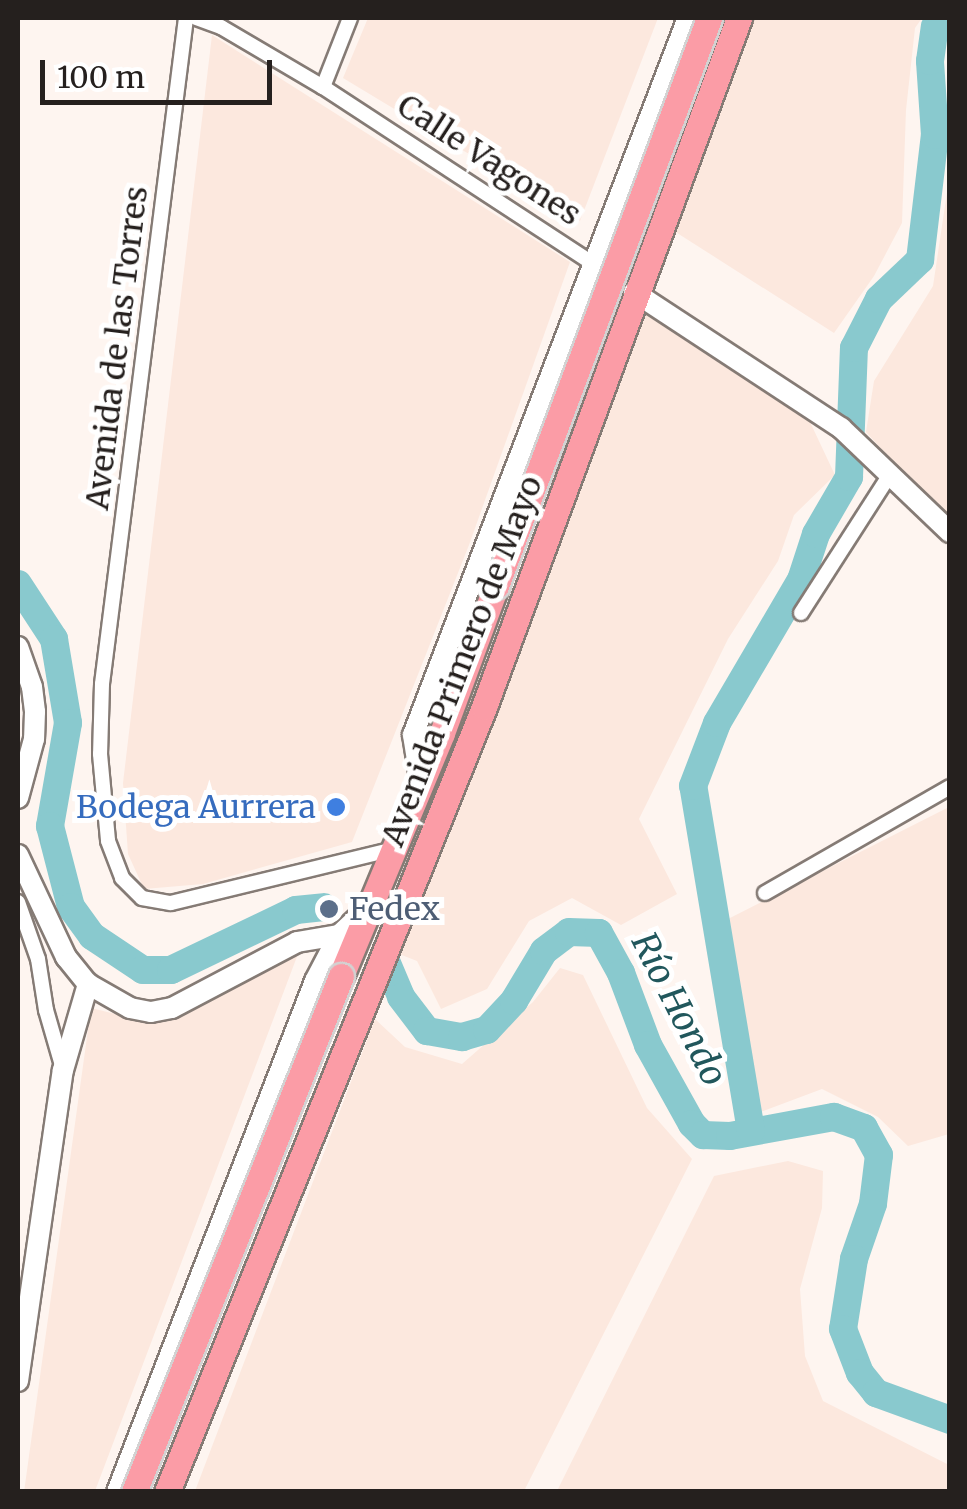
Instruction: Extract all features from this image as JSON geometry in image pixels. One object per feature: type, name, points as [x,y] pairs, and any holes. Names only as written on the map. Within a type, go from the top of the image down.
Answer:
[{"type":"highway","name":"Avenida Primero de Mayo","points":[[134,1492],[442,733],[708,18]]},
{"type":"highway","name":"Avenida Primero de Mayo","points":[[168,1492],[484,707],[634,292],[739,18]]},
{"type":"highway","points":[[192,1298],[200,1315],[209,1319],[237,1313]]},
{"type":"street","name":"Avenida de las Torres","points":[[186,18],[102,684],[100,754],[108,841],[122,878],[142,898],[171,903],[394,849]]},
{"type":"street","name":"Calle Vagones","points":[[196,18],[221,27],[322,87],[593,264]]},
{"type":"street","points":[[322,87],[350,18]]},
{"type":"street","name":"Avenida Primero de Mayo","points":[[421,785],[414,735],[688,18]]},
{"type":"street","points":[[645,128],[690,146]]},
{"type":"street","points":[[634,292],[842,428],[950,532]]},
{"type":"street","points":[[802,613],[890,473]]},
{"type":"street","points":[[18,647],[32,687],[35,712],[34,739],[18,798]]},
{"type":"street","points":[[765,893],[950,787]]},
{"type":"street","points":[[18,855],[66,957],[88,984],[130,1008],[151,1012],[172,1008],[297,942],[339,935]]},
{"type":"street","points":[[18,902],[38,960],[46,1010],[63,1070]]},
{"type":"street","name":"Avenida Primero de Mayo","points":[[117,1492],[315,981],[339,935],[370,906]]},
{"type":"street","points":[[18,1381],[63,1070],[88,984]]},
{"type":"shaded area","points":[[368,18],[658,18],[580,221],[343,78]]},
{"type":"shaded area","points":[[753,18],[922,18],[915,28],[906,110],[902,223],[874,276],[834,333],[674,231]]},
{"type":"shaded area","points":[[212,35],[570,262],[469,545],[352,842],[203,884],[144,889],[128,854],[123,783]]},
{"type":"shaded area","points":[[949,179],[949,524],[866,432],[874,381],[933,286]]},
{"type":"shaded area","points":[[641,306],[802,405],[835,475],[794,515],[778,561],[728,639],[639,819],[677,894],[621,925],[572,898],[529,921],[487,989],[441,1009],[417,961],[394,952]]},
{"type":"shaded area","points":[[949,807],[949,1134],[908,1146],[878,1117],[822,1089],[753,1115],[728,919]]},
{"type":"shaded area","points":[[301,946],[95,1491],[24,1492],[91,1008],[144,1021],[182,1009]]},
{"type":"shaded area","points":[[560,968],[583,975],[647,1108],[692,1159],[524,1491],[195,1491],[375,1019],[405,1047],[462,1064],[533,1002]]},
{"type":"shaded area","points":[[788,1161],[823,1171],[822,1208],[800,1289],[805,1356],[823,1401],[949,1465],[949,1491],[557,1491],[714,1176]]},
{"type":"waterway","points":[[751,1131],[693,786],[717,723],[801,580],[816,534],[849,477],[854,348],[879,299],[920,260],[935,135],[930,61],[935,26]]},
{"type":"waterway","name":"Río Hondo","points":[[18,584],[54,639],[68,723],[50,826],[71,907],[92,936],[143,970],[171,970],[296,910],[324,907]]},
{"type":"waterway","name":"Río Hondo","points":[[386,961],[401,997],[427,1031],[462,1037],[487,1030],[514,1001],[544,951],[569,932],[599,933],[621,973],[648,1045],[692,1124],[703,1135],[730,1136],[834,1117],[864,1128],[879,1155],[873,1204],[854,1259],[843,1329],[860,1373],[876,1393],[950,1420]]},
{"type":"place","name":"Bodega Aurrera","points":[[336,807]]},
{"type":"place","name":"Fedex","points":[[329,909]]}]
